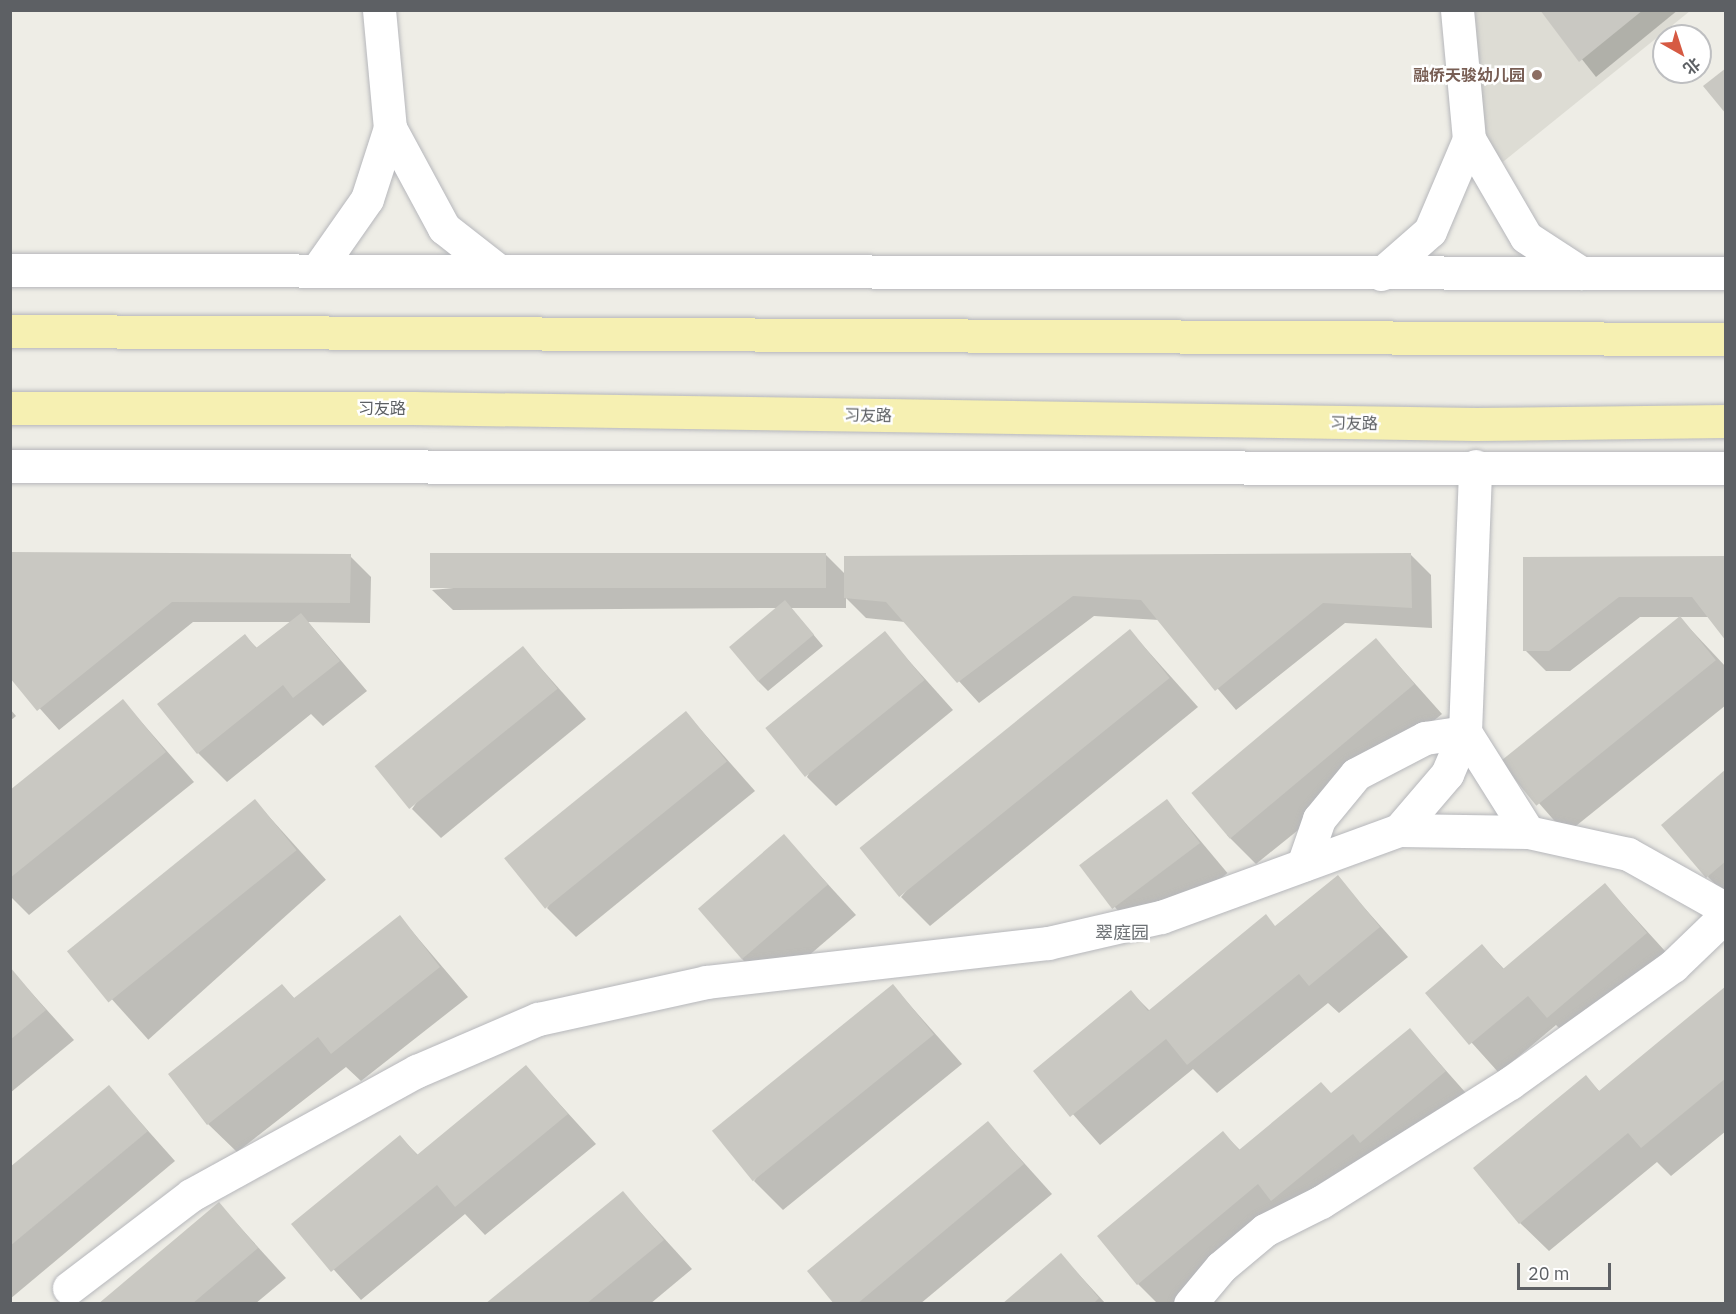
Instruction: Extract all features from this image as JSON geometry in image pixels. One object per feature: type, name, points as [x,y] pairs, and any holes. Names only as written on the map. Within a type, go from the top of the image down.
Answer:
[{"type":"main road","points":[[10,331],[1725,339]]},
{"type":"main road","name":"习友路","points":[[10,408],[413,408],[1476,424],[1725,421]]},
{"type":"street","points":[[318,269],[367,199],[390,128],[380,10]]},
{"type":"street","points":[[1457,10],[1469,139],[1526,237],[1581,273]]},
{"type":"street","points":[[390,128],[444,228],[495,268]]},
{"type":"street","points":[[1380,274],[1430,231],[1469,139]]},
{"type":"street","points":[[10,270],[495,268],[1380,274],[1725,273]]},
{"type":"street","points":[[10,466],[1725,468]]},
{"type":"street","points":[[1399,830],[1447,774],[1465,732],[1475,466]]},
{"type":"street","points":[[1465,732],[1528,832]]},
{"type":"street","points":[[1303,865],[1318,819],[1356,774],[1425,738],[1465,732]]},
{"type":"street","points":[[69,1288],[190,1195],[417,1071],[538,1020],[706,982],[1048,943],[1161,917],[1399,830],[1528,832],[1628,854],[1725,909]]},
{"type":"street","points":[[1190,1304],[1221,1267],[1265,1230],[1321,1202],[1510,1083],[1673,966],[1725,915]]},
{"type":"shaded area","name":"融侨天骏幼儿园","points":[[1457,11],[1690,11],[1674,24],[1652,24],[1652,42],[1488,174]]},
{"type":"building","points":[[1540,10],[1643,10],[1579,62]]},
{"type":"building","points":[[1726,68],[1726,114],[1703,86],[1712,84],[1712,79]]},
{"type":"building","points":[[10,552],[351,554],[350,603],[172,602],[37,711],[10,678]]},
{"type":"building","points":[[430,553],[826,553],[826,588],[430,588]]},
{"type":"building","points":[[1411,553],[1412,608],[1323,603],[1215,691],[1141,600],[1073,596],[957,683],[886,602],[844,598],[844,556]]},
{"type":"building","points":[[1726,556],[1726,641],[1692,597],[1619,597],[1549,651],[1523,651],[1523,557]]},
{"type":"building","points":[[785,600],[814,634],[758,681],[729,647]]},
{"type":"building","points":[[301,613],[340,661],[293,698],[283,685],[197,754],[157,704],[245,634],[256,648]]},
{"type":"building","points":[[1680,616],[1716,660],[1536,806],[1500,761]]},
{"type":"building","points":[[1130,629],[1170,678],[899,897],[860,848]]},
{"type":"building","points":[[885,631],[925,680],[805,777],[765,728]]},
{"type":"building","points":[[1376,638],[1415,684],[1230,839],[1191,793]]},
{"type":"building","points":[[523,646],[558,689],[409,809],[375,766]]},
{"type":"building","points":[[123,699],[166,752],[10,878],[10,790]]},
{"type":"building","points":[[686,711],[727,762],[545,909],[504,858]]},
{"type":"building","points":[[1726,769],[1726,861],[1706,878],[1661,825]]},
{"type":"building","points":[[255,799],[297,850],[108,1003],[67,951]]},
{"type":"building","points":[[1167,799],[1200,843],[1112,909],[1079,865]]},
{"type":"building","points":[[784,834],[828,885],[742,959],[698,909]]},
{"type":"building","points":[[1338,875],[1380,927],[1309,986],[1299,974],[1187,1065],[1166,1039],[1070,1117],[1033,1071],[1131,990],[1148,1011],[1266,914],[1275,926]]},
{"type":"building","points":[[1605,883],[1647,933],[1547,1018],[1528,996],[1469,1045],[1425,993],[1482,944],[1503,969]]},
{"type":"building","points":[[400,915],[440,967],[331,1054],[318,1037],[207,1125],[168,1074],[282,984],[294,998]]},
{"type":"building","points":[[10,967],[46,1010],[10,1040]]},
{"type":"building","points":[[893,984],[934,1035],[753,1181],[712,1131]]},
{"type":"building","points":[[1726,986],[1726,1078],[1641,1148],[1628,1133],[1519,1224],[1473,1168],[1586,1075],[1599,1091]]},
{"type":"building","points":[[1410,1028],[1446,1071],[1360,1143],[1353,1134],[1271,1201],[1258,1184],[1137,1285],[1097,1236],[1223,1131],[1239,1150],[1321,1082],[1331,1093]]},
{"type":"building","points":[[526,1065],[568,1114],[455,1207],[437,1185],[331,1272],[291,1224],[400,1135],[417,1155]]},
{"type":"building","points":[[109,1085],[148,1131],[10,1246],[10,1167]]},
{"type":"building","points":[[988,1121],[1024,1164],[857,1304],[834,1304],[807,1271]]},
{"type":"building","points":[[623,1191],[664,1240],[586,1304],[485,1304]]},
{"type":"building","points":[[219,1202],[258,1248],[192,1304],[98,1304]]},
{"type":"building","points":[[1061,1253],[1099,1298],[1093,1304],[1002,1304]]},
{"type":"place","name":"融侨天骏幼儿园","points":[[1537,75]]},
{"type":"district","name":"翠庭园","points":[[1122,933]]}]
